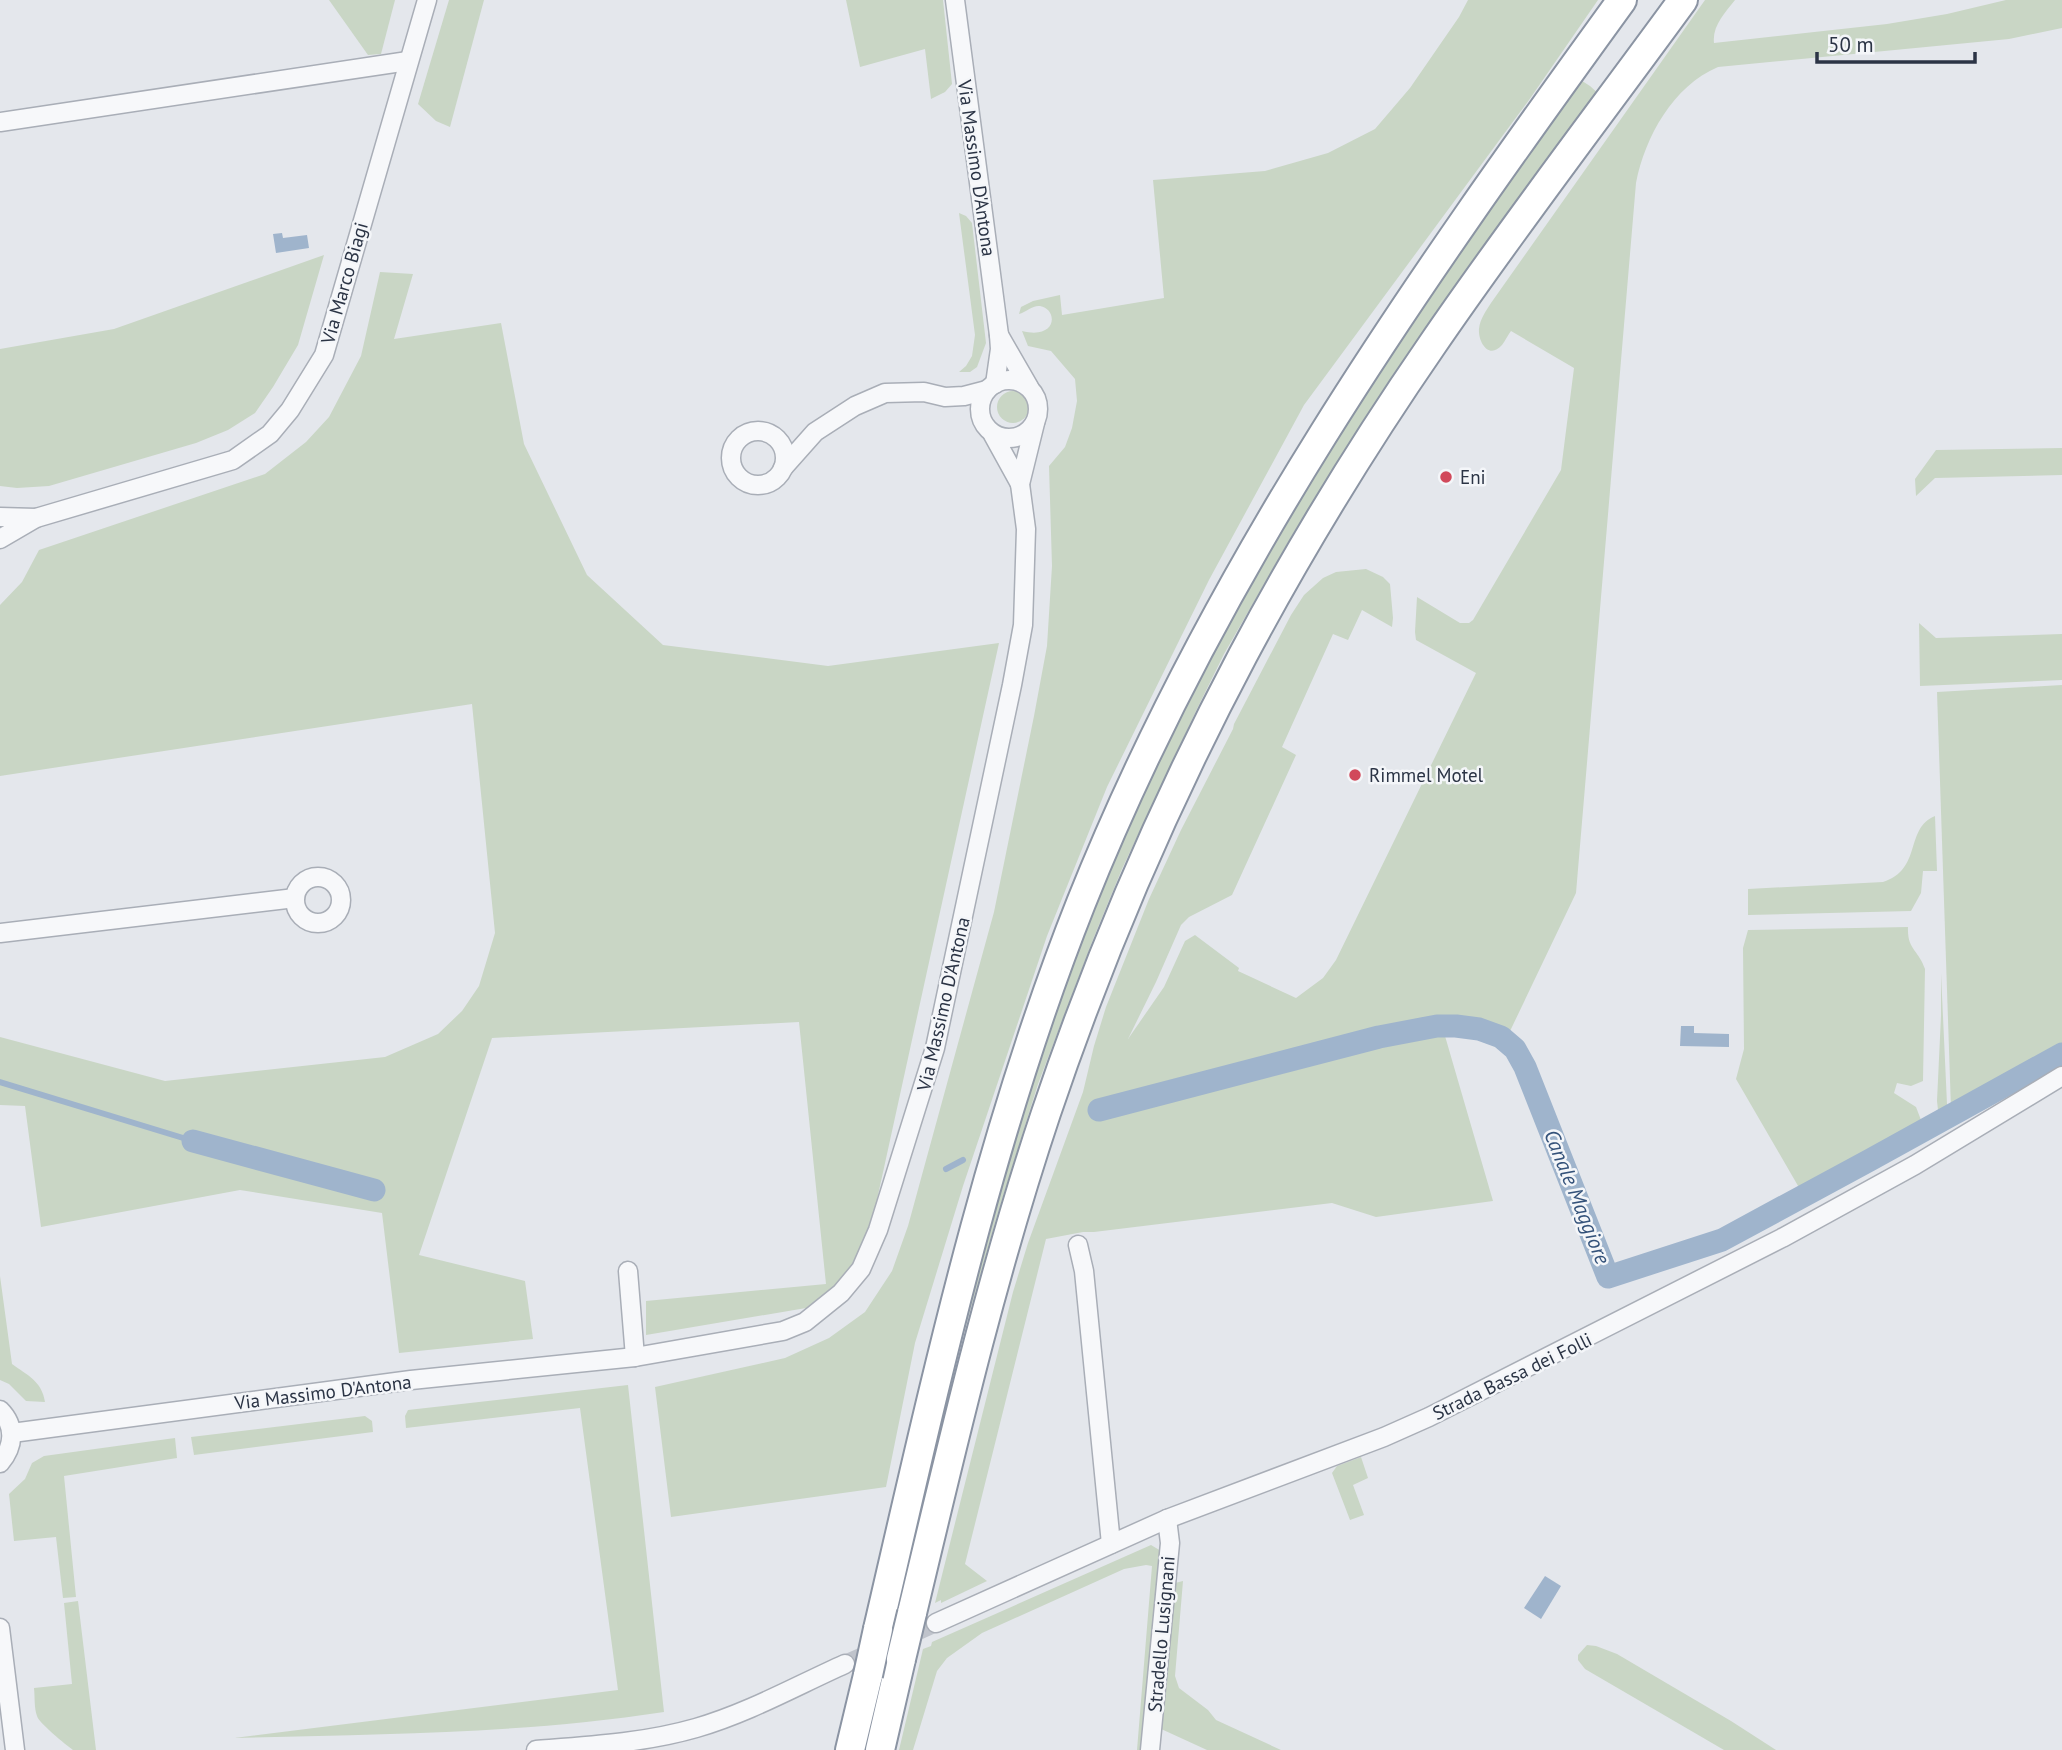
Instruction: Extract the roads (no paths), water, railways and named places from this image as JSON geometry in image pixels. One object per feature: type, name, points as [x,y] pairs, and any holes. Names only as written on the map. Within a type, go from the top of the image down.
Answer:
[{"type":"highway","points":[[850,1750],[857,1669],[878,1629],[946,1337],[989,1176],[1020,1073],[1056,969],[1125,799],[1204,637],[1303,465],[1414,293],[1622,0]]},
{"type":"highway","points":[[880,1750],[901,1659],[924,1618],[986,1314],[1045,1115],[1116,926],[1149,849],[1227,685],[1279,589],[1382,420],[1456,311],[1683,0]]},
{"type":"street","name":"Via Marco Biagi","points":[[0,539],[36,518],[233,460],[270,434],[284,418],[324,355],[427,0]]},
{"type":"street","name":"Via Massimo D'Antona","points":[[955,0],[1000,349],[991,387],[982,399],[979,409],[1020,484]]},
{"type":"street","points":[[0,122],[408,61]]},
{"type":"street","name":"Via Massimo D'Antona","points":[[12,1433],[411,1380],[635,1357],[783,1331],[805,1322],[841,1293],[861,1269],[878,1230],[935,1048],[1023,625],[1026,529],[1020,484],[1038,414],[1038,404],[999,335]]},
{"type":"street","points":[[815,432],[774,437],[758,431],[750,432],[736,444],[731,461],[734,470],[747,483],[756,485],[772,481],[815,432],[855,406],[885,393],[964,396],[1003,380],[1013,380],[1030,388]]},
{"type":"street","points":[[945,397],[971,412],[1003,438],[1022,436],[1035,423]]},
{"type":"street","points":[[774,437],[784,450],[783,468]]},
{"type":"street","name":"Via Marco Biagi","points":[[0,517],[36,518]]},
{"type":"street","points":[[0,933],[295,898]]},
{"type":"street","name":"Strada Bassa dei Folli","points":[[924,1618],[1111,1544],[1167,1518],[1384,1437],[1471,1397],[1839,1207],[1915,1165],[2062,1076]]},
{"type":"street","points":[[1078,1245],[1084,1271],[1111,1544]]},
{"type":"street","points":[[628,1271],[635,1357]]},
{"type":"street","points":[[0,1410],[12,1433],[8,1453],[0,1464]]},
{"type":"street","name":"Stradello Lusignani","points":[[1150,1750],[1170,1543],[1167,1518]]},
{"type":"street","points":[[0,1628],[15,1750]]},
{"type":"street","points":[[536,1750],[611,1744],[697,1728],[857,1669]]},
{"type":"water","points":[[282,233],[283,238],[307,235],[309,248],[276,253],[273,234]]},
{"type":"water","points":[[1681,1026],[1694,1026],[1694,1033],[1729,1034],[1729,1047],[1680,1046]]},
{"type":"water","points":[[1545,1576],[1561,1586],[1541,1619],[1524,1608]]},
{"type":"waterway","name":"Canale Maggiore","points":[[1099,1110],[1379,1037],[1437,1026],[1479,1029],[1501,1037],[1515,1049],[1525,1067],[1608,1277],[1722,1240],[2062,1054]]},
{"type":"waterway","points":[[0,1082],[193,1141]]},
{"type":"waterway","points":[[193,1141],[374,1190]]},
{"type":"waterway","points":[[946,1169],[963,1160]]},
{"type":"tunnel","points":[[845,1664],[936,1623]]},
{"type":"place","name":"Eni","points":[[1446,477]]},
{"type":"place","name":"Rimmel Motel","points":[[1355,775]]}]
